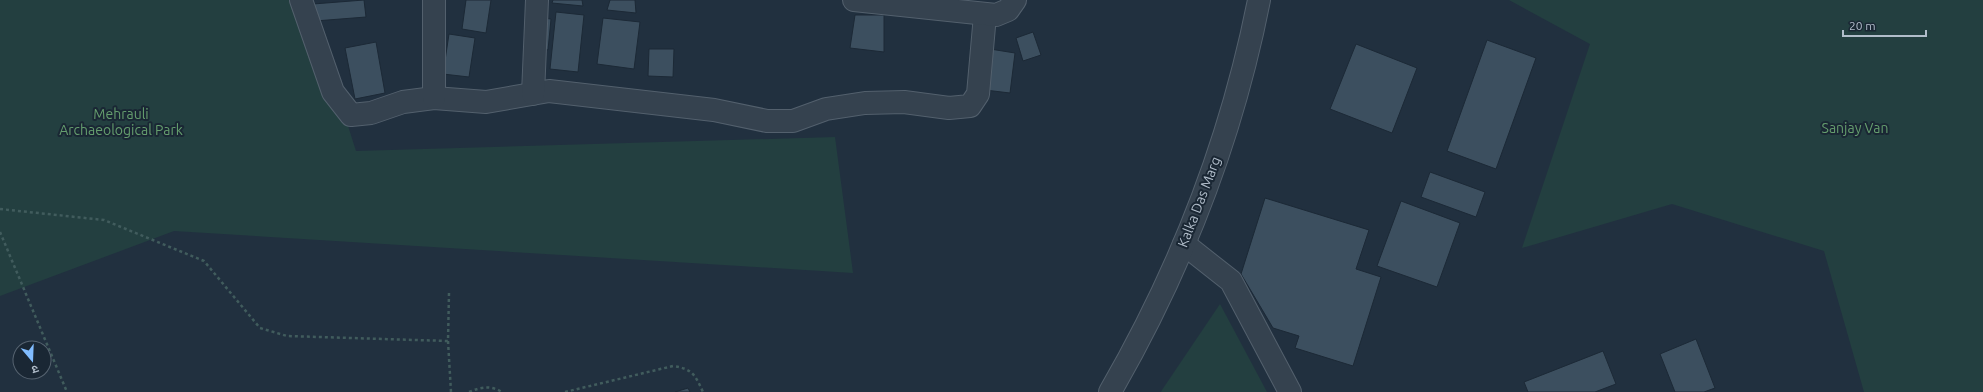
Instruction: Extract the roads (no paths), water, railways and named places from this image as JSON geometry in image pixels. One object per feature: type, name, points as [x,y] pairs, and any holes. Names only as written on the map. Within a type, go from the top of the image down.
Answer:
[{"type":"street","points":[[300,0],[333,92],[351,115],[371,113],[403,102],[434,98],[486,102],[549,91],[714,110],[767,121],[793,121],[826,110],[865,103],[904,102],[949,108],[970,106],[978,94],[985,15]]},
{"type":"street","points":[[434,0],[434,98]]},
{"type":"street","points":[[533,94],[537,0]]},
{"type":"street","points":[[854,0],[985,15],[996,15],[1008,10],[1015,0]]},
{"type":"street","name":"Kalka Das Marg","points":[[1110,392],[1128,360],[1184,244],[1218,153],[1251,41],[1259,0]]},
{"type":"street","points":[[1184,244],[1231,281],[1290,392]]},
{"type":"park label","name":"Mehrauli Archaeological Park","points":[[121,122]]},
{"type":"park label","name":"Sanjay Van","points":[[1855,128]]}]
